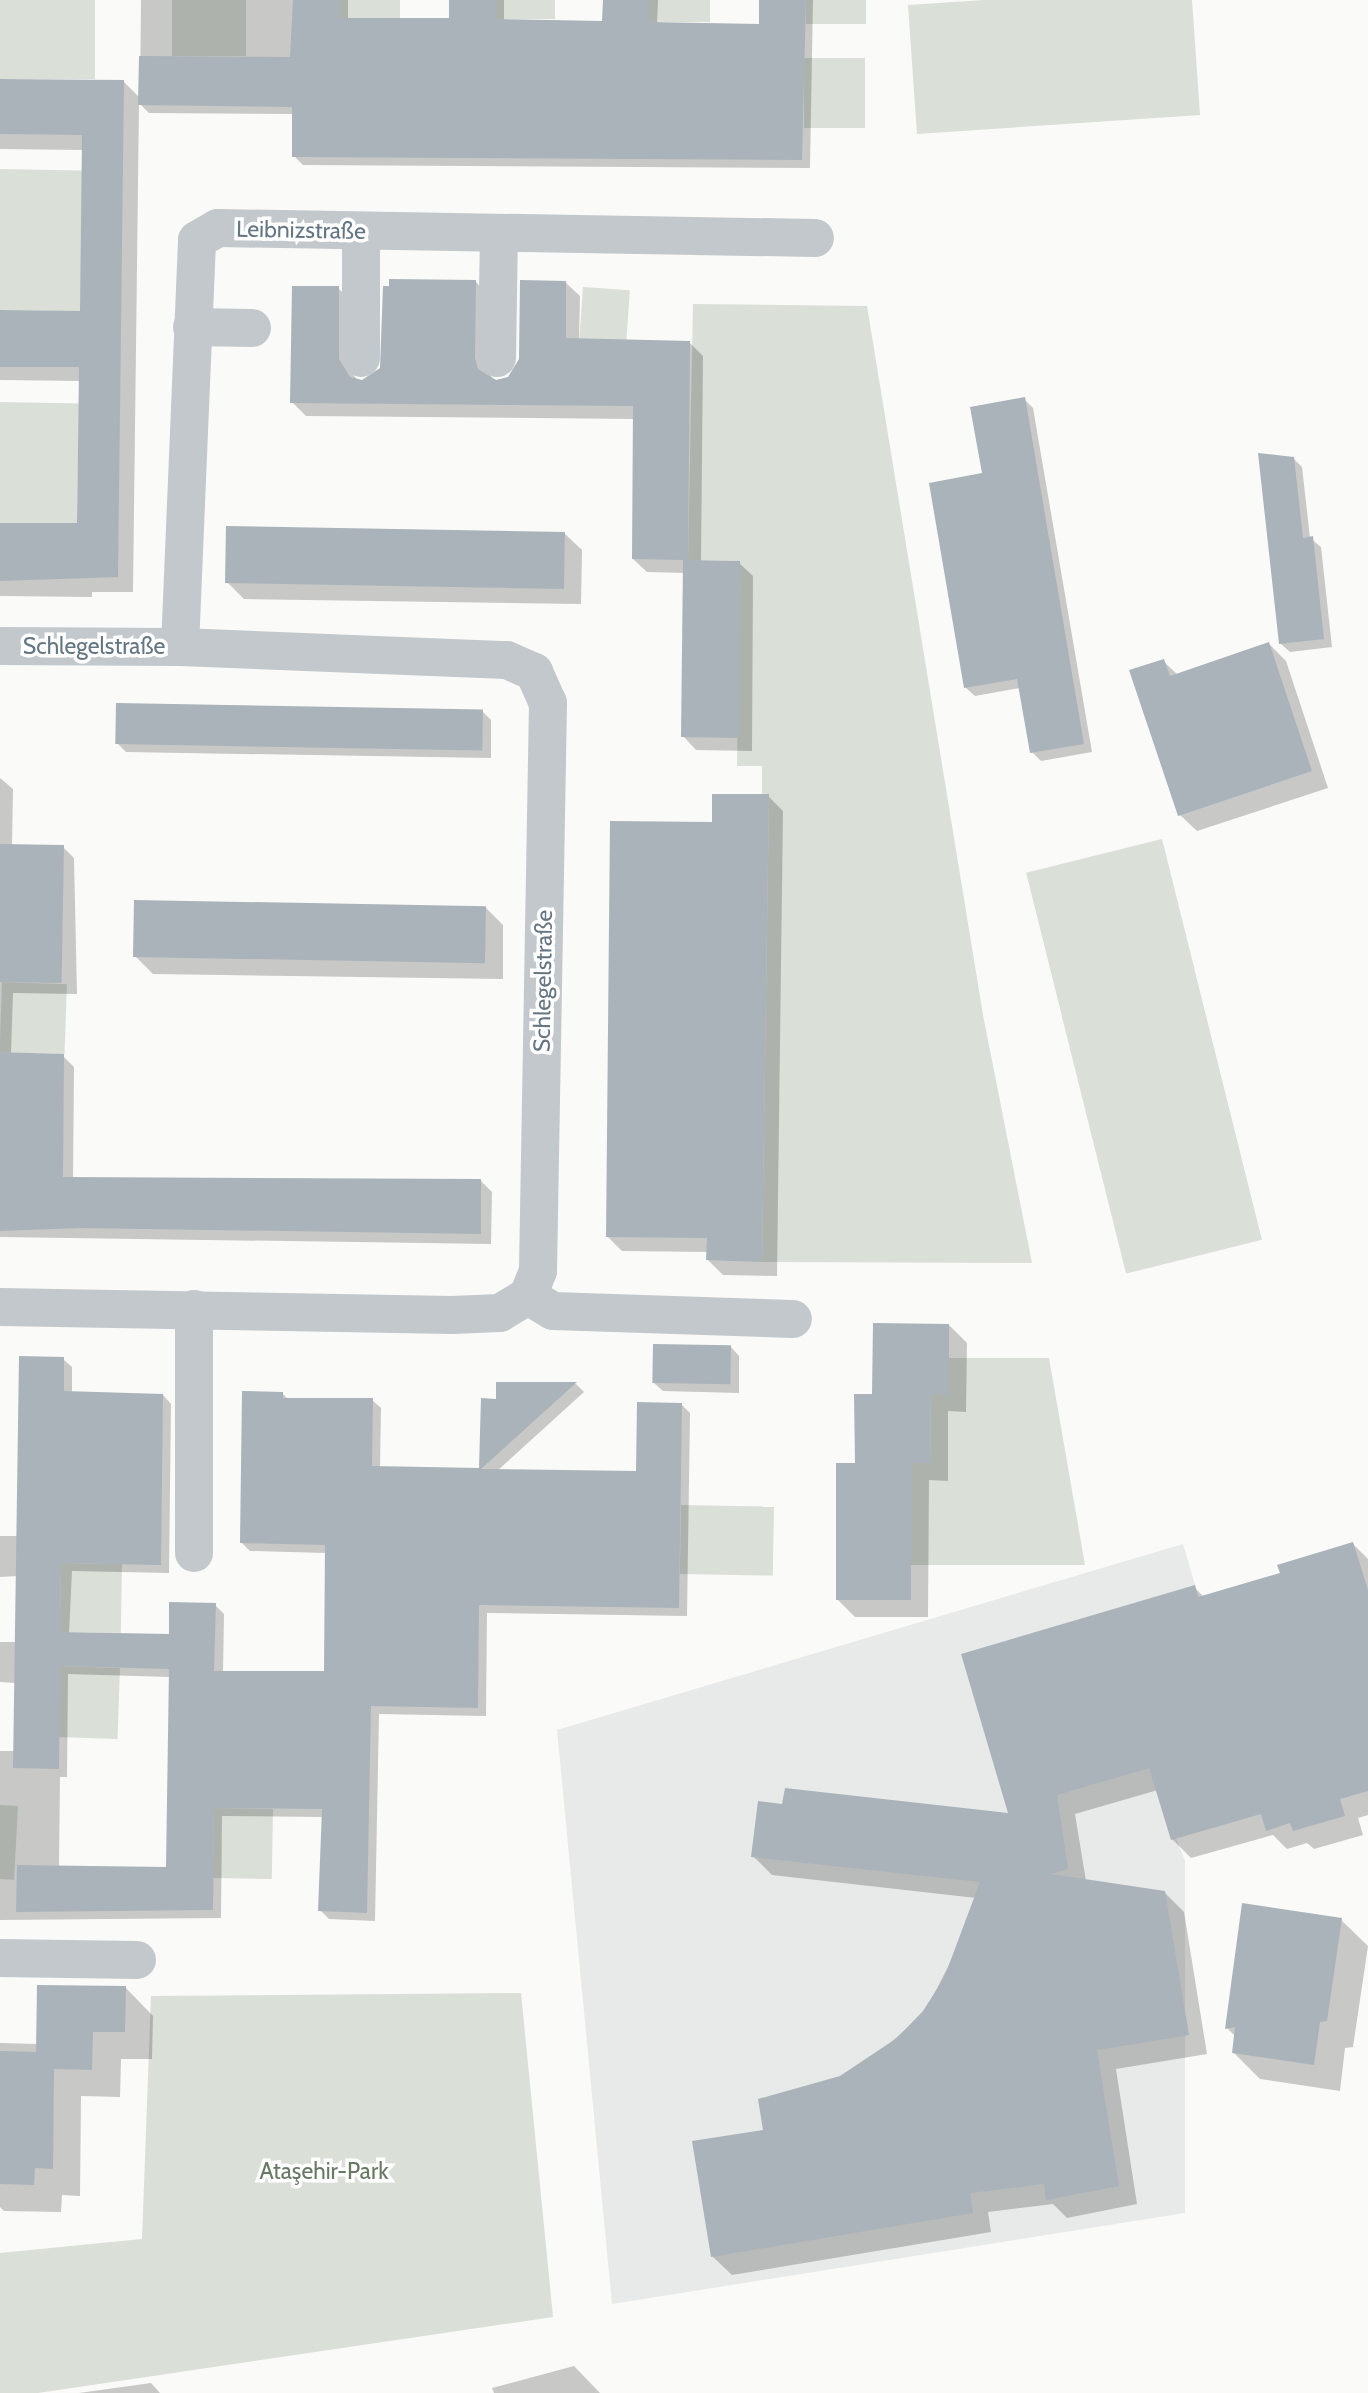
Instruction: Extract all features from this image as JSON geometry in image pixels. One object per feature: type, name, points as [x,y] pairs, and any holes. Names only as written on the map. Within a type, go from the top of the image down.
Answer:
[{"type":"street","name":"Leibnizstraße","points":[[180,647],[197,240],[218,228],[815,238]]},
{"type":"street","points":[[360,358],[361,231]]},
{"type":"street","points":[[497,358],[499,234]]},
{"type":"street","points":[[192,327],[252,328]]},
{"type":"street","name":"Schlegelstraße","points":[[0,646],[180,647],[507,660],[534,672],[548,703],[538,1271],[528,1296]]},
{"type":"street","points":[[0,1307],[452,1315],[500,1313],[528,1296],[553,1311],[793,1319]]},
{"type":"street","points":[[194,1309],[194,1553]]},
{"type":"street","points":[[0,1958],[137,1960]]},
{"type":"shaded area","points":[[1183,1544],[1241,1741],[1149,1769],[1185,1861],[1185,2213],[612,2304],[557,1730]]},
{"type":"green space","points":[[0,0],[95,0],[95,79],[0,79]]},
{"type":"green space","points":[[172,0],[246,0],[246,56],[172,56]]},
{"type":"green space","points":[[340,0],[400,0],[400,18],[340,18]]},
{"type":"green space","points":[[496,0],[555,0],[555,19],[496,19]]},
{"type":"green space","points":[[649,0],[710,0],[710,22],[649,22]]},
{"type":"green space","points":[[806,0],[866,0],[866,24],[806,24]]},
{"type":"green space","points":[[984,0],[1192,0],[1200,115],[917,134],[908,5]]},
{"type":"green space","points":[[804,58],[865,58],[865,128],[804,128]]},
{"type":"green space","points":[[0,169],[83,170],[81,311],[0,310]]},
{"type":"green space","points":[[583,287],[630,290],[624,377],[577,374]]},
{"type":"green space","points":[[693,304],[867,306],[983,1015],[1032,1263],[762,1262],[769,795],[762,794],[762,766],[737,766],[740,561],[688,560]]},
{"type":"green space","points":[[0,402],[79,403],[77,525],[0,524]]},
{"type":"green space","points":[[1162,839],[1262,1240],[1126,1274],[1026,873]]},
{"type":"green space","points":[[2,982],[67,984],[65,1054],[0,1052]]},
{"type":"green space","points":[[949,1358],[1049,1358],[1085,1565],[911,1565],[911,1463],[930,1463],[931,1394],[949,1394]]},
{"type":"green space","points":[[681,1505],[774,1507],[773,1576],[680,1574]]},
{"type":"green space","points":[[61,1563],[122,1564],[121,1633],[60,1632]]},
{"type":"green space","points":[[60,1666],[120,1668],[117,1739],[58,1737]]},
{"type":"green space","points":[[0,1805],[18,1806],[14,1880],[0,1879]]},
{"type":"green space","points":[[214,1808],[273,1809],[272,1879],[213,1878]]},
{"type":"green space","name":"Ataşehir-Park","points":[[521,1993],[553,2317],[38,2393],[0,2393],[0,2253],[142,2239],[151,1996]]},
{"type":"building","points":[[293,0],[340,0],[340,18],[449,18],[449,0],[496,0],[496,19],[602,21],[603,0],[649,0],[649,22],[759,24],[759,0],[806,0],[802,160],[292,157],[292,107],[138,105],[139,56],[290,57]]},
{"type":"building","points":[[0,79],[124,80],[118,577],[0,581],[0,523],[77,523],[79,367],[0,367],[0,310],[80,311],[82,135],[0,134]]},
{"type":"building","points":[[389,279],[476,280],[475,358],[478,369],[496,380],[508,377],[519,359],[520,280],[566,281],[566,338],[690,341],[688,560],[740,561],[739,738],[681,737],[683,560],[632,559],[633,406],[290,403],[292,286],[339,286],[339,359],[350,377],[362,380],[380,368],[383,286],[389,286]]},
{"type":"building","points":[[1025,397],[1084,744],[1030,753],[1017,679],[964,688],[929,483],[982,473],[970,407]]},
{"type":"building","points":[[1258,453],[1294,457],[1303,538],[1313,536],[1324,639],[1279,644]]},
{"type":"building","points":[[226,526],[565,532],[564,589],[225,583]]},
{"type":"building","points":[[1269,642],[1312,771],[1178,816],[1129,670],[1164,659],[1170,676]]},
{"type":"building","points":[[116,703],[483,709],[482,750],[115,744]]},
{"type":"building","points":[[712,794],[769,794],[762,1262],[706,1260],[707,1238],[606,1237],[610,821],[712,822]]},
{"type":"building","points":[[0,844],[64,845],[62,983],[0,982]]},
{"type":"building","points":[[134,900],[486,906],[485,963],[133,957]]},
{"type":"building","points":[[0,1052],[64,1054],[63,1177],[481,1179],[481,1234],[80,1228],[0,1231]]},
{"type":"building","points":[[873,1323],[949,1324],[949,1395],[931,1394],[930,1463],[911,1463],[911,1600],[836,1600],[836,1463],[855,1463],[854,1394],[872,1394]]},
{"type":"building","points":[[653,1344],[731,1345],[730,1384],[652,1383]]},
{"type":"building","points":[[19,1356],[64,1357],[64,1391],[163,1394],[161,1565],[61,1563],[60,1632],[169,1634],[169,1602],[216,1603],[214,1671],[324,1671],[325,1545],[240,1543],[242,1391],[283,1392],[283,1398],[373,1398],[372,1466],[479,1468],[481,1398],[496,1399],[496,1382],[577,1382],[481,1469],[636,1471],[637,1402],[682,1403],[679,1608],[479,1605],[478,1708],[371,1706],[367,1913],[318,1911],[322,1809],[214,1808],[213,1910],[16,1912],[17,1865],[166,1867],[169,1669],[60,1666],[59,1769],[13,1768]]},
{"type":"building","points":[[1353,1542],[1368,1590],[1368,1791],[1340,1799],[1345,1816],[1293,1831],[1290,1823],[1266,1831],[1261,1814],[1171,1840],[1149,1768],[1057,1795],[1068,1869],[1051,1874],[1165,1891],[1189,2035],[1097,2050],[1119,2186],[1046,2200],[1044,2184],[970,2193],[973,2213],[711,2257],[692,2141],[763,2130],[758,2099],[840,2076],[897,2038],[923,2011],[944,1978],[980,1882],[751,1857],[758,1801],[782,1804],[785,1788],[1008,1813],[961,1654],[1195,1585],[1198,1597],[1280,1573],[1277,1565]]},
{"type":"building","points":[[1242,1903],[1342,1918],[1327,2021],[1320,2022],[1314,2065],[1232,2053],[1235,2027],[1225,2029]]},
{"type":"building","points":[[37,1985],[126,1986],[125,2032],[93,2032],[92,2070],[54,2069],[53,2169],[35,2168],[34,2185],[0,2184],[0,2051],[36,2052]]}]
